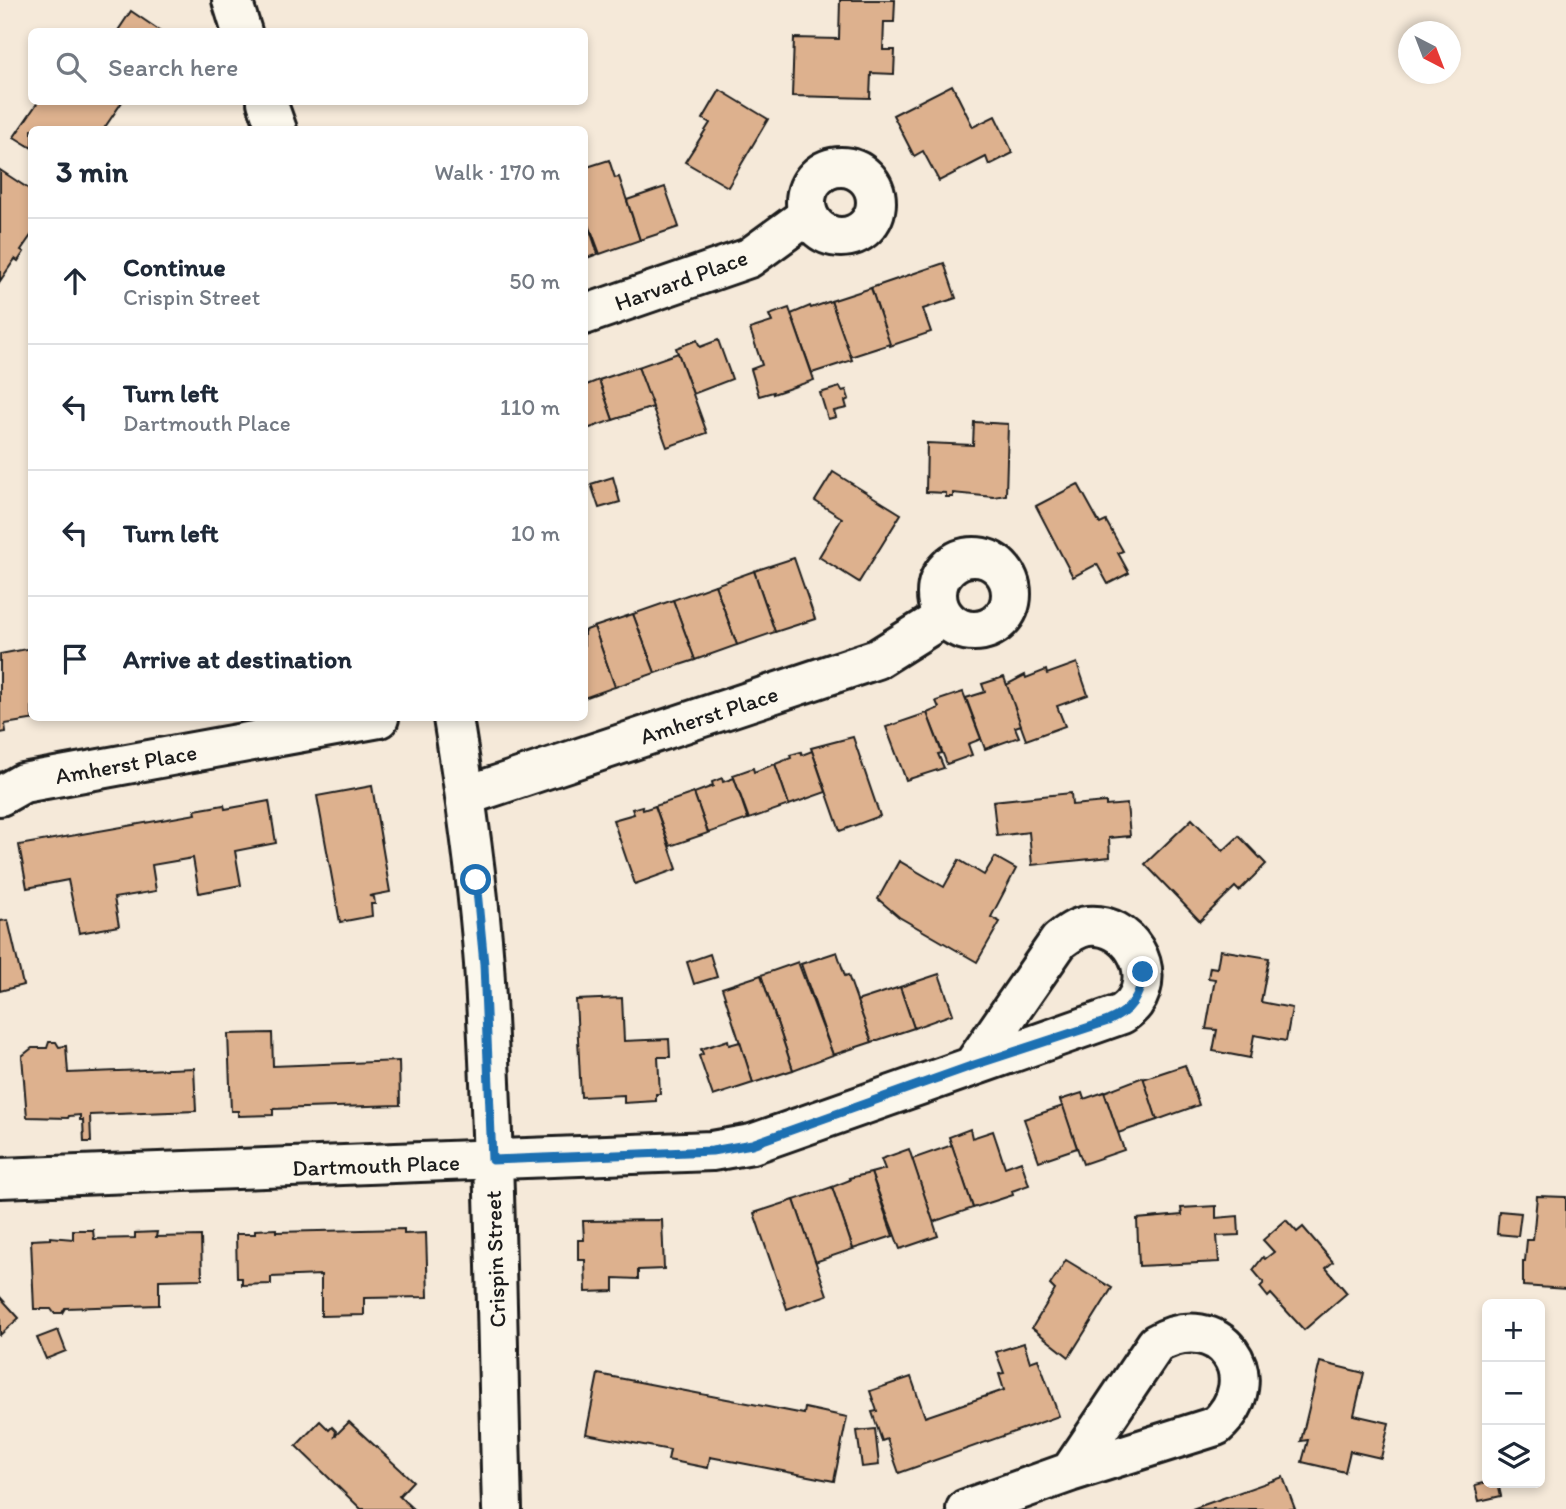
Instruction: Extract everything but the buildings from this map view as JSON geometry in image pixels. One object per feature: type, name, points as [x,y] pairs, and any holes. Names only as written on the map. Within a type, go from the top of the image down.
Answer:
[{"type":"street","points":[[232,0],[241,28]]},
{"type":"street","points":[[268,105],[276,126]]},
{"type":"street","name":"Harvard Place","points":[[588,314],[749,258],[808,215]]},
{"type":"street","name":"Amherst Place","points":[[465,796],[877,659],[943,617]]},
{"type":"street","name":"Amherst Place","points":[[0,796],[23,783],[363,721]]},
{"type":"street","name":"Crispin Street","points":[[453,721],[476,880],[484,964],[502,1509]]},
{"type":"street","name":"Dartmouth Place","points":[[0,1178],[712,1151],[752,1144],[1122,1014],[1134,1003],[1142,980],[1140,956],[1131,943],[1119,932],[1103,926],[1087,926],[1059,941],[974,1065]]},
{"type":"street","points":[[966,1509],[1070,1472]]},
{"type":"route","points":[[476,880],[484,964],[492,1160],[712,1151],[752,1144],[974,1065],[1108,1021],[1122,1014],[1134,1003],[1141,988],[1143,972]]}]
